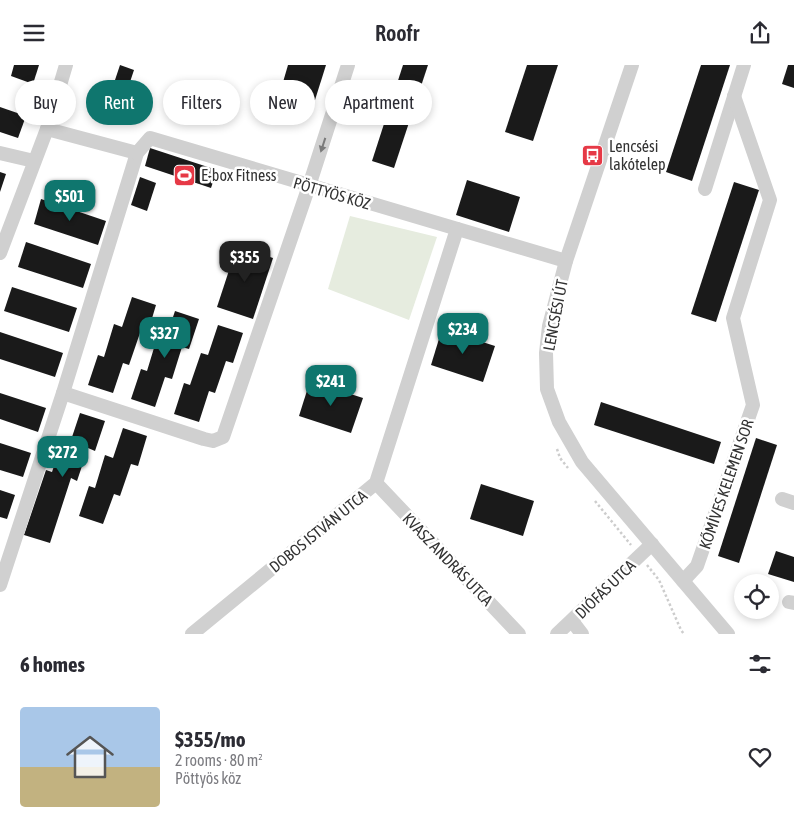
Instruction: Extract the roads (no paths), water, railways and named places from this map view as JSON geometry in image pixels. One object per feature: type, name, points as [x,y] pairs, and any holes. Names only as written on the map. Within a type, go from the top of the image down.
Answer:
[{"type":"street","points":[[0,253],[47,129],[66,65]]},
{"type":"street","points":[[63,393],[204,439],[214,441],[224,437],[348,65]]},
{"type":"street","name":"LENCSÉSI ÚT","points":[[632,65],[566,261],[549,326],[546,353],[547,389],[560,422],[582,462],[728,634]]},
{"type":"street","points":[[704,189],[744,65]]},
{"type":"street","name":"KŐMÍVES KELEMEN SOR","points":[[683,581],[697,566],[753,405],[733,318],[770,199],[734,96]]},
{"type":"street","points":[[0,585],[63,393],[137,153],[47,129]]},
{"type":"street","name":"PÖTTYÖS KÖZ","points":[[137,153],[150,138],[566,261]]},
{"type":"street","points":[[0,153],[34,161]]},
{"type":"street","name":"DOBOS ISTVÁN UTCA","points":[[192,634],[376,483],[457,229]]},
{"type":"street","name":"KVASZ ANDRÁS UTCA","points":[[376,483],[520,634]]},
{"type":"street","name":"DIÓFÁS UTCA","points":[[557,634],[652,544]]},
{"type":"street","points":[[572,621],[582,634]]},
{"type":"place","name":"Lencsési lakótelep","points":[[593,155]]},
{"type":"place","name":"E-box Fitness","points":[[185,175]]}]
